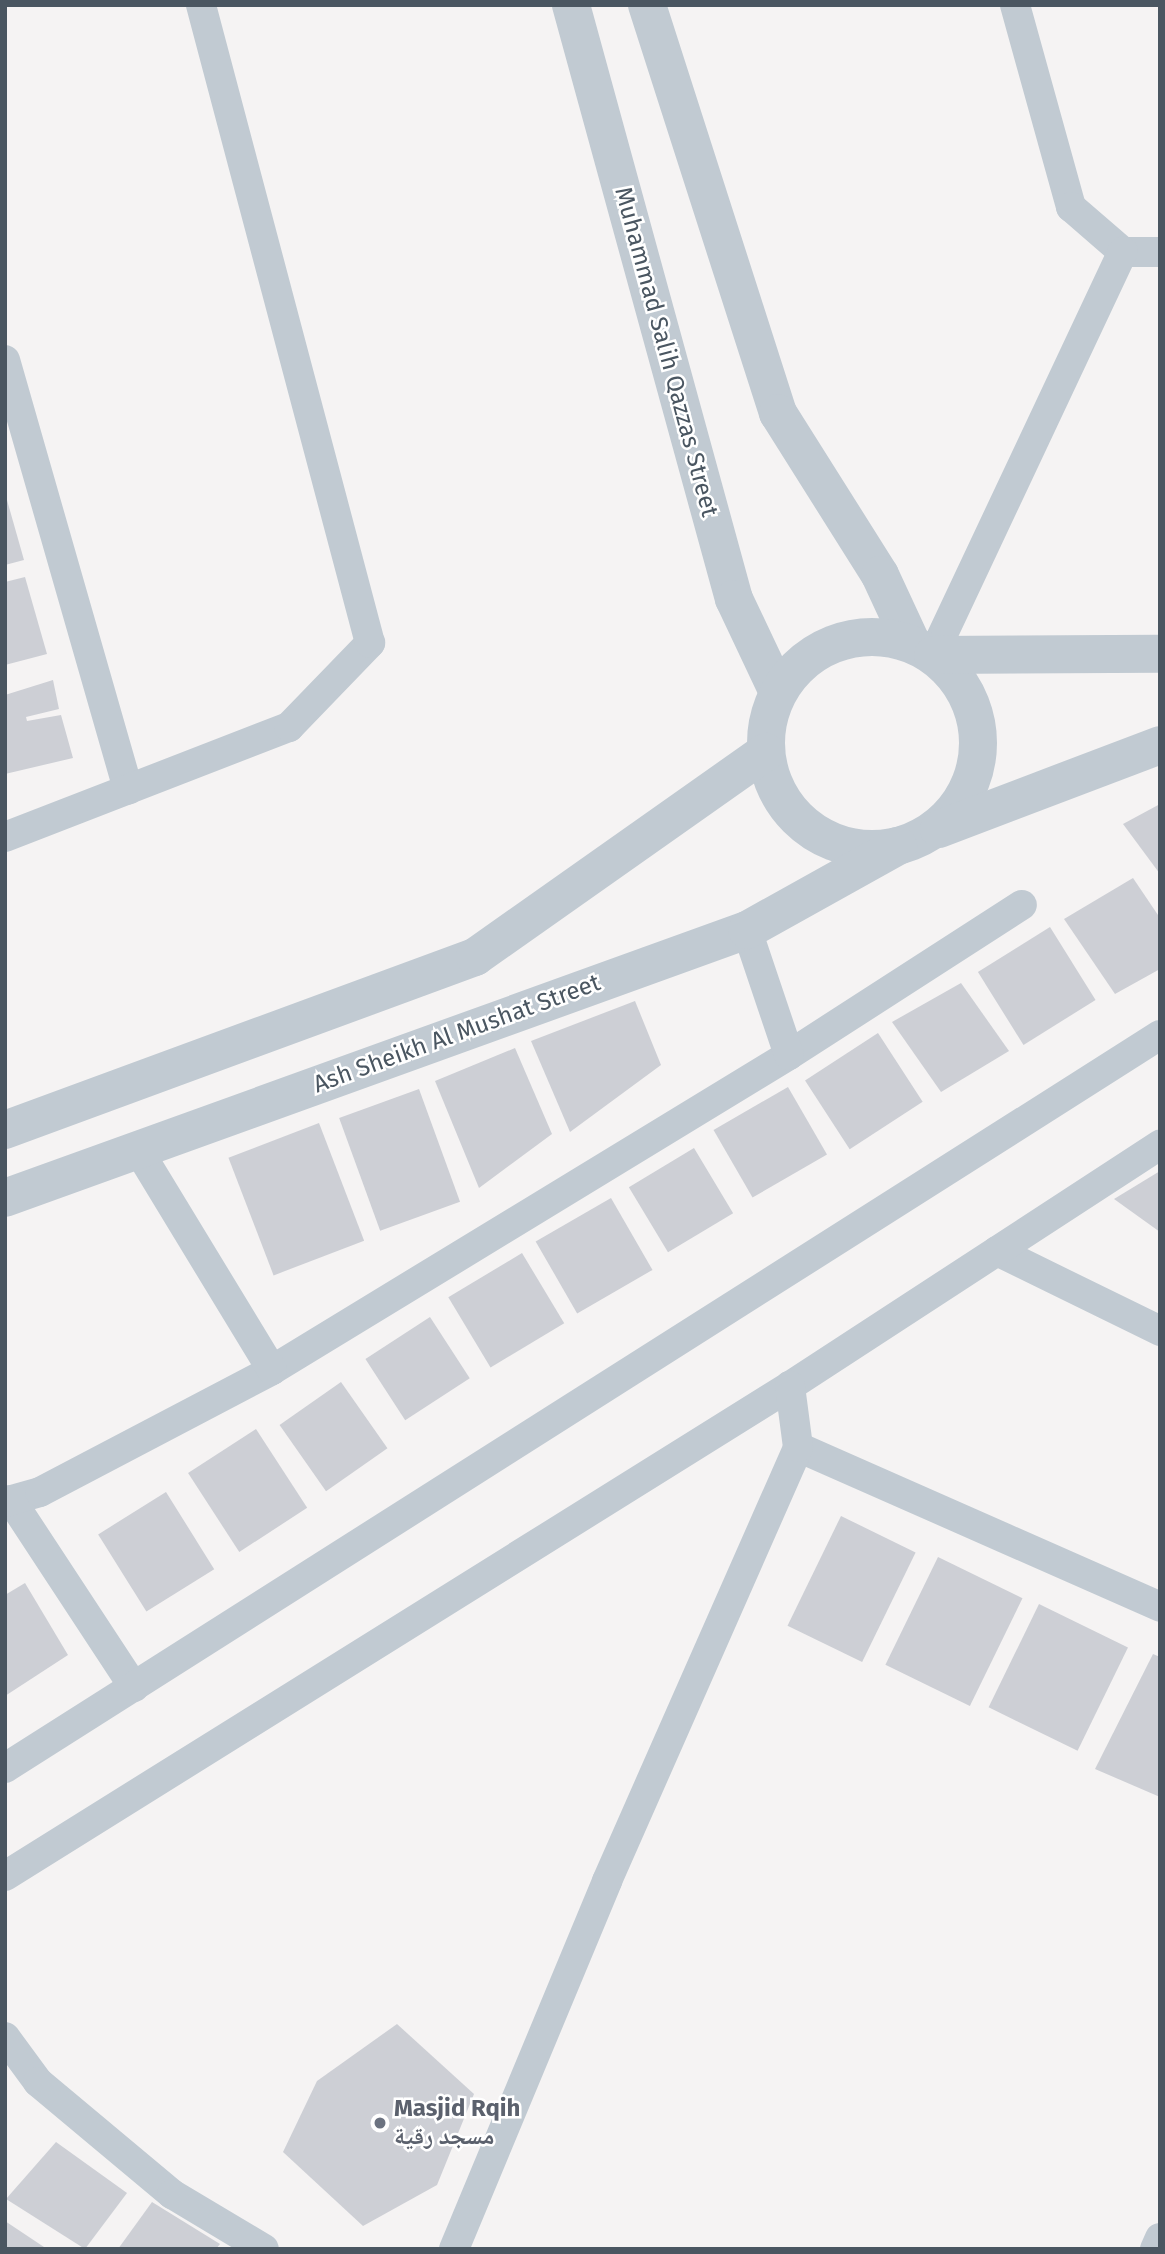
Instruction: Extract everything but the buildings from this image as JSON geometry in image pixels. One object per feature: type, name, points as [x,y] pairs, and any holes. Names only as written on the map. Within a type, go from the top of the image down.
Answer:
[{"type":"street","points":[[5,837],[289,727],[370,643],[201,5]]},
{"type":"street","name":"Muhammad Salih Qazzas Street","points":[[571,5],[734,599],[778,692]]},
{"type":"street","points":[[647,5],[778,413],[880,575],[922,650],[957,679],[973,710],[979,744],[967,788],[956,808],[914,839],[858,847],[837,844],[810,830],[788,809],[773,782],[766,752],[768,722],[778,692],[797,668],[822,649],[842,642],[882,637],[922,650],[1160,654]]},
{"type":"street","points":[[1015,5],[1070,207],[1124,252],[1160,252]]},
{"type":"street","points":[[922,650],[1124,252]]},
{"type":"street","points":[[5,360],[128,789]]},
{"type":"street","name":"Ash Sheikh Al Mushat Street","points":[[5,1198],[747,930],[914,839],[1160,745]]},
{"type":"street","points":[[5,1130],[475,957],[766,752]]},
{"type":"street","points":[[134,1687],[8,1501],[40,1492],[272,1370],[789,1055],[1022,905]]},
{"type":"street","points":[[747,930],[789,1055]]},
{"type":"street","points":[[5,1768],[1160,1035]]},
{"type":"street","points":[[5,1876],[790,1386],[1160,1145]]},
{"type":"street","points":[[138,1150],[272,1370]]},
{"type":"street","points":[[997,1251],[1160,1331]]},
{"type":"street","points":[[454,2249],[601,1894],[798,1447],[790,1386]]},
{"type":"street","points":[[798,1447],[1160,1607]]},
{"type":"street","points":[[5,2037],[37,2082],[162,2186],[264,2249]]},
{"type":"street","points":[[1155,2249],[1160,2238]]},
{"type":"place","name":"Masjid Rqih مسجد رقية","points":[[380,2123]]}]
